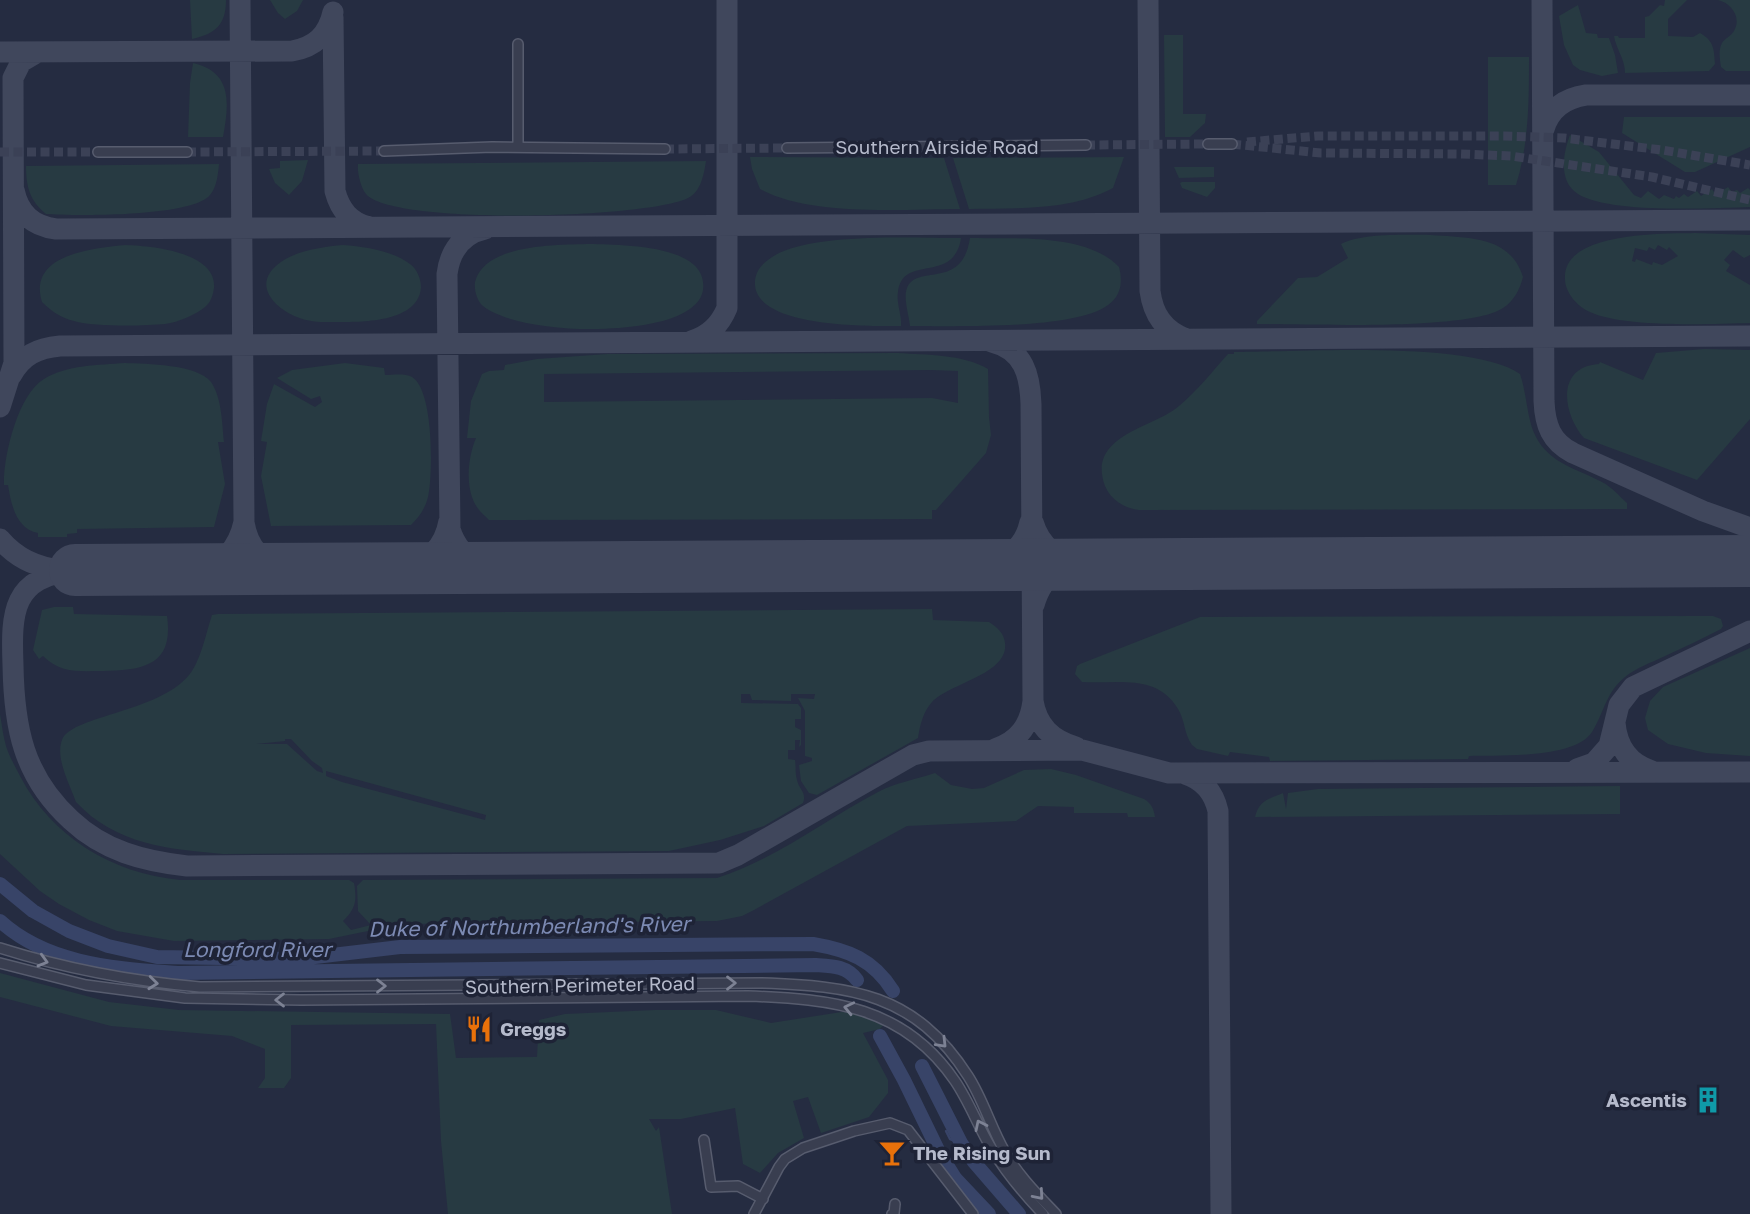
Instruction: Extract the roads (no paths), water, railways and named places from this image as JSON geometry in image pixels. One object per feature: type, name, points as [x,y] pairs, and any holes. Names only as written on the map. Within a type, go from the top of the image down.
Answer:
[{"type":"street","points":[[518,147],[519,44]]},
{"type":"street","points":[[1208,144],[1232,144]]},
{"type":"street","name":"Southern Airside Road","points":[[787,148],[1086,145]]},
{"type":"street","points":[[384,151],[518,147],[665,149]]},
{"type":"street","points":[[98,152],[187,152]]},
{"type":"street","name":"Southern Perimeter Road","points":[[0,948],[49,964],[120,979],[200,987],[761,983],[832,987],[853,991],[904,1010],[945,1045],[969,1077],[1006,1154],[1056,1214]]},
{"type":"street","name":"Southern Perimeter Road","points":[[0,963],[86,985],[185,998],[301,1000],[748,996],[792,998],[853,1008],[882,1017],[912,1034],[936,1057],[955,1082],[1005,1170],[1042,1214]]},
{"type":"street","points":[[769,1214],[757,1211],[785,1159],[803,1148],[854,1131],[886,1124],[900,1125],[908,1129],[973,1214]]},
{"type":"street","points":[[704,1140],[707,1188],[738,1186],[763,1199]]},
{"type":"waterway","name":"Duke of Northumberland's River","points":[[0,884],[33,911],[69,931],[108,946],[157,957],[298,959],[400,947],[813,944],[837,949],[859,958],[877,971],[893,991]]},
{"type":"waterway","name":"Longford River","points":[[0,921],[39,947],[84,962],[178,973],[816,965],[844,969],[857,980]]},
{"type":"waterway","name":"Longford River","points":[[880,1036],[940,1154],[955,1178],[989,1214]]},
{"type":"waterway","name":"Duke of Northumberland's River","points":[[922,1066],[961,1143],[1019,1214]]},
{"type":"waterway","points":[[946,1131],[950,1139],[961,1143]]},
{"type":"tunnel","points":[[1247,142],[1318,136],[1564,138],[1662,150],[1750,165]]},
{"type":"tunnel","points":[[1086,145],[1208,144]]},
{"type":"tunnel","points":[[1232,144],[1321,153],[1511,156],[1652,177],[1750,200]]},
{"type":"tunnel","points":[[665,149],[787,148]]},
{"type":"tunnel","points":[[187,152],[384,151]]},
{"type":"tunnel","points":[[0,152],[98,152]]},
{"type":"place","name":"Greggs","points":[[479,1029]]},
{"type":"place","name":"Ascentis","points":[[1708,1100]]},
{"type":"place","name":"The Rising Sun","points":[[892,1153]]}]
